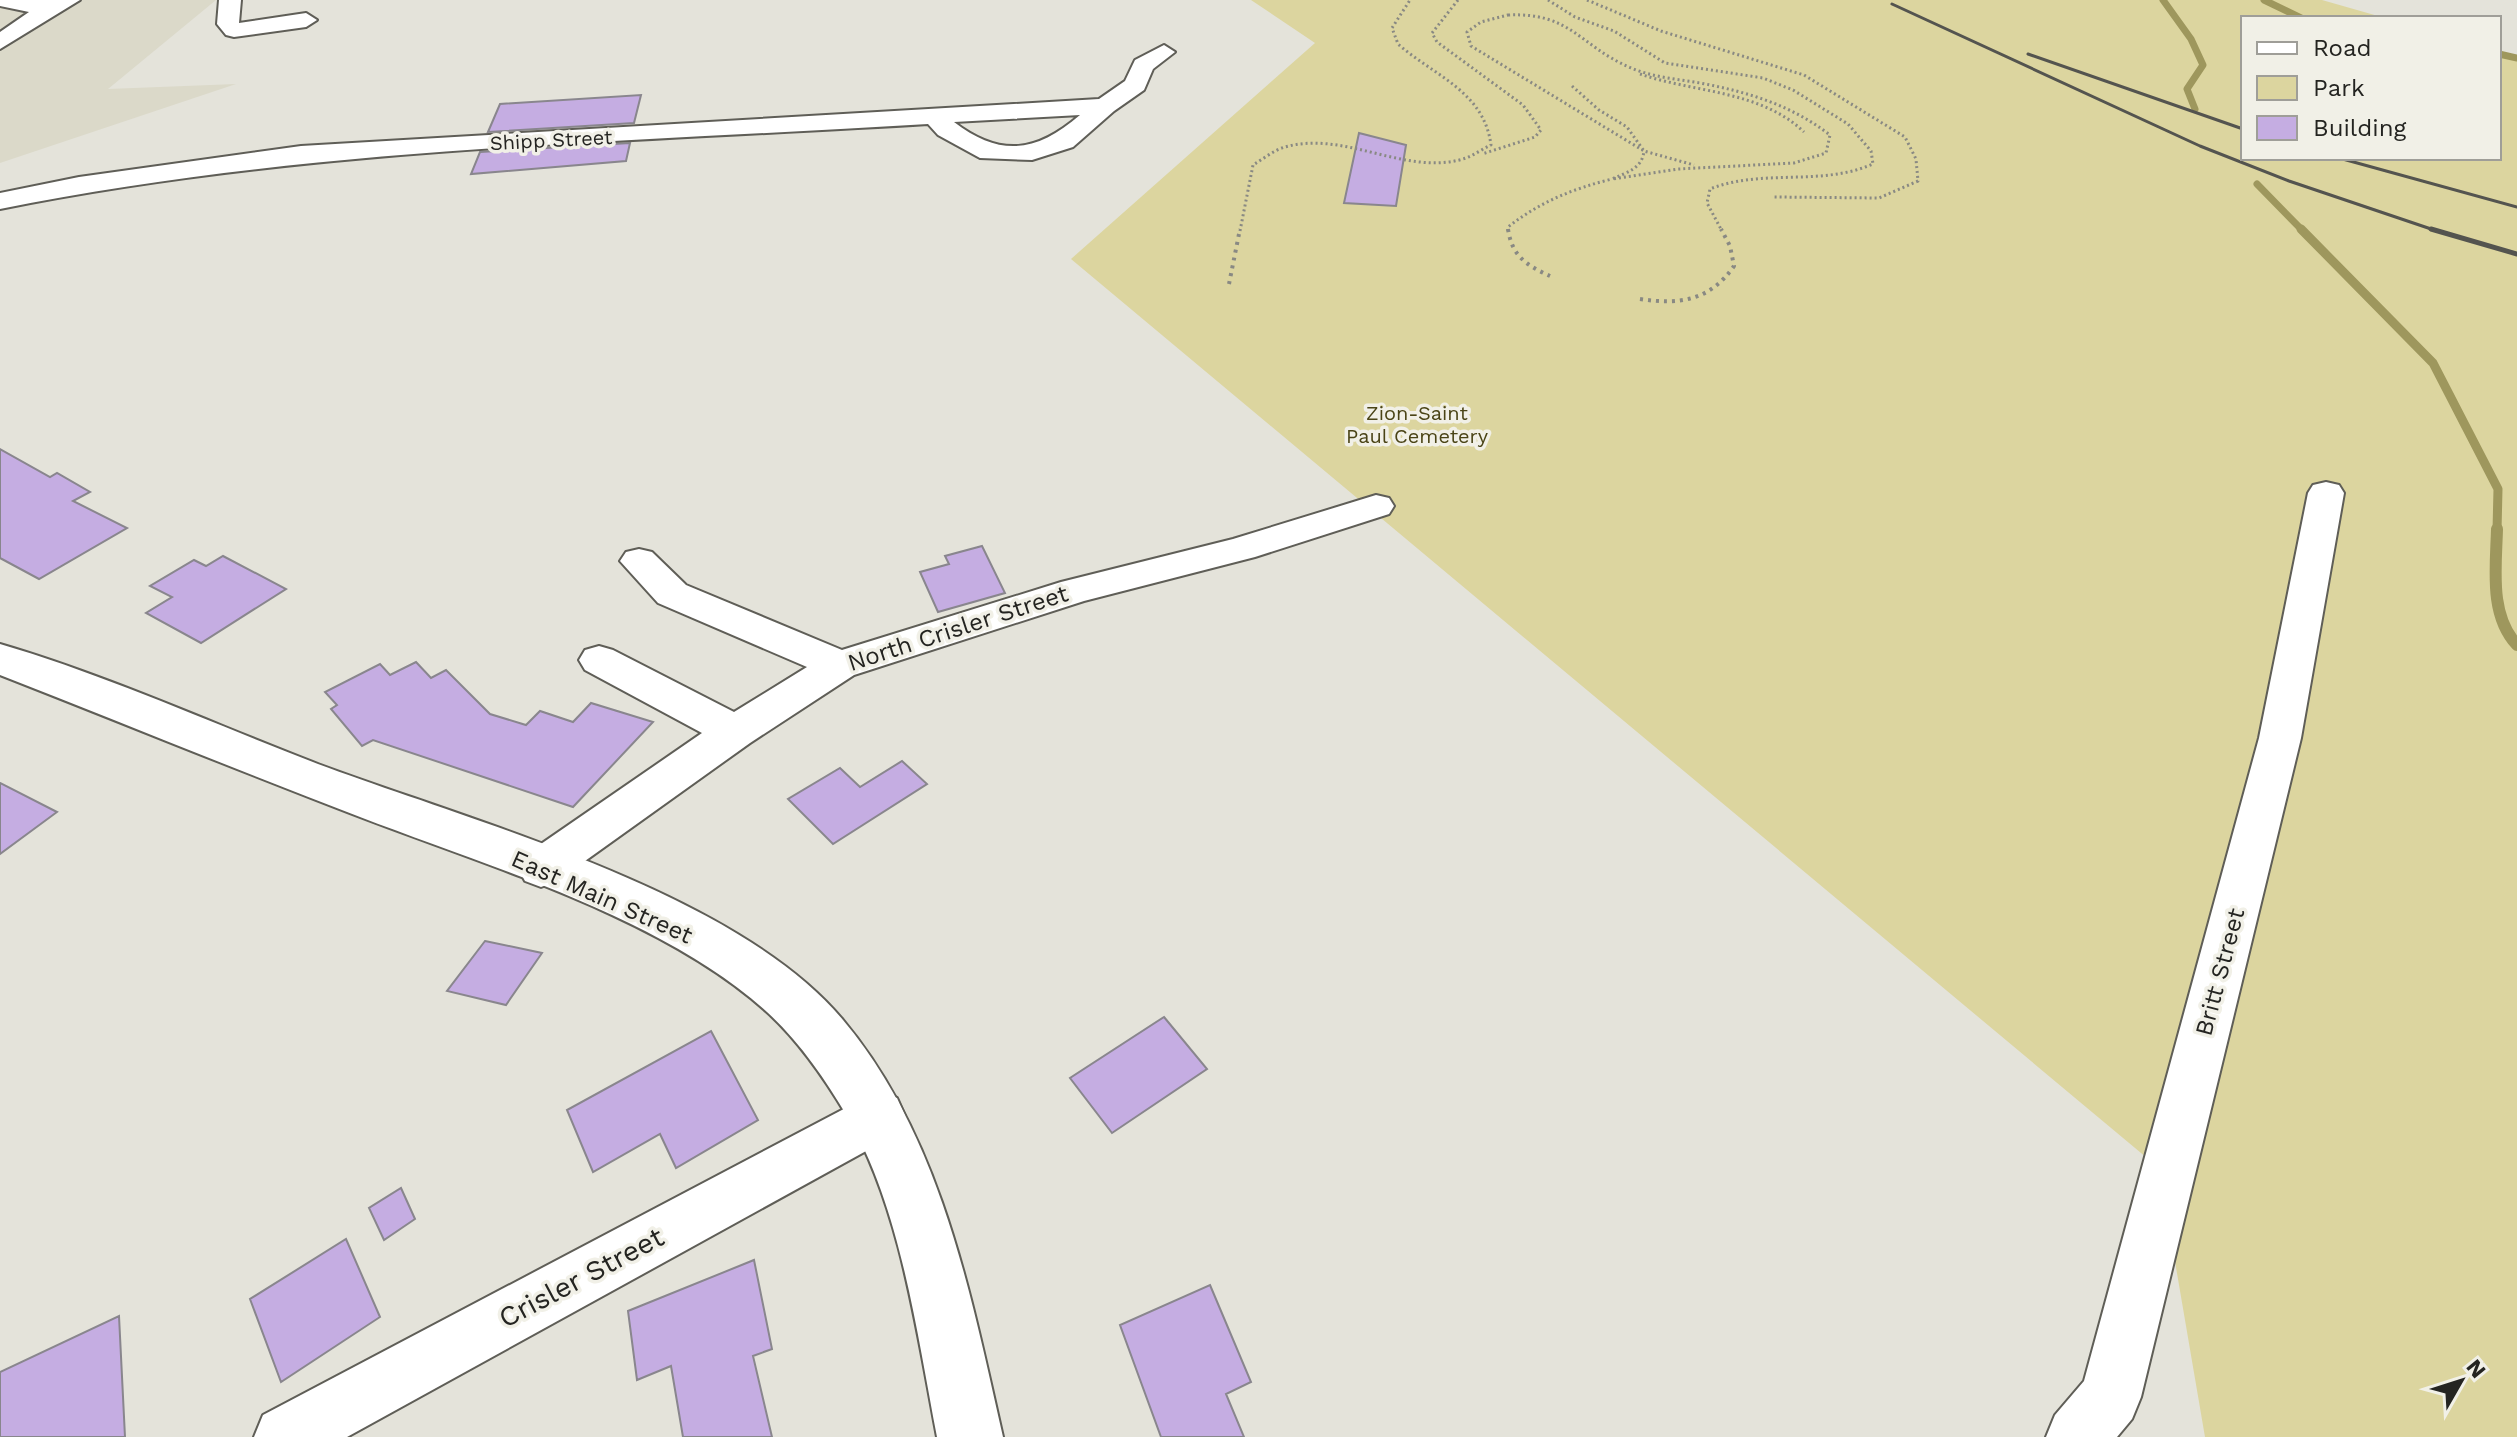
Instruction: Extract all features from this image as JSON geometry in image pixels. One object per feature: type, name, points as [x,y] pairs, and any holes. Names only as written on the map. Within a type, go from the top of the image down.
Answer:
[{"type":"main road","name":"East Main Street","points":[[0,659],[541,868],[677,925],[770,982],[821,1032],[878,1116],[904,1178],[917,1220],[970,1437]]},
{"type":"street","points":[[0,0],[38,7],[62,2]]},
{"type":"street","points":[[230,0],[228,24],[234,30],[306,20]]},
{"type":"street","points":[[0,42],[62,2]]},
{"type":"street","points":[[932,114],[947,130],[989,153],[1023,155],[1064,142],[1105,106],[1136,85],[1143,65],[1164,52]]},
{"type":"street","name":"Shipp Street","points":[[0,201],[79,185],[301,154],[1105,106]]},
{"type":"street","name":"Britt Street","points":[[2077,1437],[2110,1397],[2280,738],[2326,493]]},
{"type":"street","name":"North Crisler Street","points":[[541,868],[735,732],[840,665],[1075,591],[1242,549],[1376,506]]},
{"type":"street","points":[[639,561],[672,594],[840,665]]},
{"type":"street","points":[[599,660],[735,732]]},
{"type":"street","name":"Crisler Street","points":[[285,1437],[878,1116]]},
{"type":"path","points":[[1410,0],[1393,25],[1392,33],[1398,44],[1458,87],[1482,112],[1492,132],[1491,145],[1477,156]]},
{"type":"path","points":[[1229,284],[1253,165],[1267,152],[1286,145],[1324,141],[1428,162],[1452,162],[1526,141],[1541,130],[1523,105],[1437,42],[1432,33],[1458,0]]},
{"type":"path","points":[[1548,0],[1567,14],[1621,34],[1643,54],[1666,63],[1761,78],[1797,91],[1845,123],[1867,141],[1874,153],[1873,164],[1842,176],[1746,177],[1710,189],[1707,203],[1730,246],[1734,266],[1723,285],[1704,297],[1675,304],[1640,299]]},
{"type":"path","points":[[1587,0],[1661,31],[1804,75],[1905,137],[1916,159],[1918,181],[1879,198],[1774,197]]},
{"type":"path","points":[[1707,167],[1684,164],[1644,151],[1471,46],[1467,32],[1487,20],[1535,16],[1586,34],[1625,66],[1670,85],[1767,108],[1799,125],[1804,132]]},
{"type":"path","points":[[1609,180],[1707,167],[1805,162],[1826,153],[1830,135],[1799,112],[1775,102],[1625,66]]},
{"type":"path","points":[[1550,276],[1517,259],[1510,249],[1508,227],[1537,205],[1609,180],[1635,169],[1643,161],[1644,151],[1627,127],[1599,110],[1572,86]]},
{"type":"shaded area","points":[[0,0],[216,0],[108,89],[236,84],[0,163]]},
{"type":"green space","name":"Zion-Saint Paul Cemetery","points":[[1251,0],[2322,0],[2378,16],[2241,16],[2241,160],[2501,160],[2501,52],[2517,56],[2517,1437],[2205,1437],[2159,1168],[1071,259],[1315,43]]},
{"type":"building","points":[[641,95],[634,123],[488,132],[500,104]]},
{"type":"building","points":[[1359,133],[1406,145],[1396,206],[1344,203]]},
{"type":"building","points":[[630,143],[626,161],[471,174],[480,152]]},
{"type":"building","points":[[0,449],[50,477],[57,473],[90,492],[73,501],[127,528],[39,579],[0,558]]},
{"type":"building","points":[[982,546],[1005,593],[938,612],[920,572],[949,564],[945,556]]},
{"type":"building","points":[[223,556],[286,589],[201,643],[146,613],[172,597],[150,586],[194,560],[206,566]]},
{"type":"building","points":[[416,662],[431,678],[446,670],[490,714],[526,725],[540,711],[573,722],[591,703],[653,722],[573,807],[373,740],[362,746],[331,709],[337,705],[325,692],[380,664],[390,675]]},
{"type":"building","points":[[902,761],[927,784],[833,844],[788,799],[840,768],[860,787]]},
{"type":"building","points":[[0,783],[57,812],[0,854]]},
{"type":"building","points":[[485,941],[542,953],[506,1005],[447,991]]},
{"type":"building","points":[[1164,1017],[1207,1069],[1112,1133],[1070,1078]]},
{"type":"building","points":[[711,1031],[758,1120],[676,1168],[660,1134],[593,1172],[567,1110]]},
{"type":"building","points":[[401,1188],[415,1219],[384,1240],[369,1208]]},
{"type":"building","points":[[346,1239],[380,1317],[281,1382],[250,1299]]},
{"type":"building","points":[[754,1260],[772,1349],[753,1356],[772,1437],[683,1437],[671,1366],[637,1380],[628,1311]]},
{"type":"building","points":[[1210,1285],[1251,1382],[1226,1394],[1244,1437],[1161,1437],[1120,1325]]},
{"type":"building","points":[[119,1316],[125,1437],[0,1437],[0,1372]]},
{"type":"waterway","points":[[2163,0],[2191,39],[2203,65],[2187,89],[2195,109]]},
{"type":"waterway","points":[[2264,0],[2297,16]]},
{"type":"waterway","points":[[2501,54],[2517,58]]},
{"type":"waterway","points":[[2257,184],[2303,231]]},
{"type":"waterway","points":[[2301,229],[2433,363],[2498,489],[2497,531]]},
{"type":"waterway","points":[[2497,529],[2498,605],[2508,633],[2517,645]]},
{"type":"railway","points":[[1892,4],[2200,146],[2289,181],[2432,229]]},
{"type":"railway","points":[[2028,54],[2241,128]]},
{"type":"railway","points":[[2346,160],[2517,207]]},
{"type":"railway","points":[[2432,229],[2517,254]]},
{"type":"railway","points":[[2432,229],[2437,231]]}]
